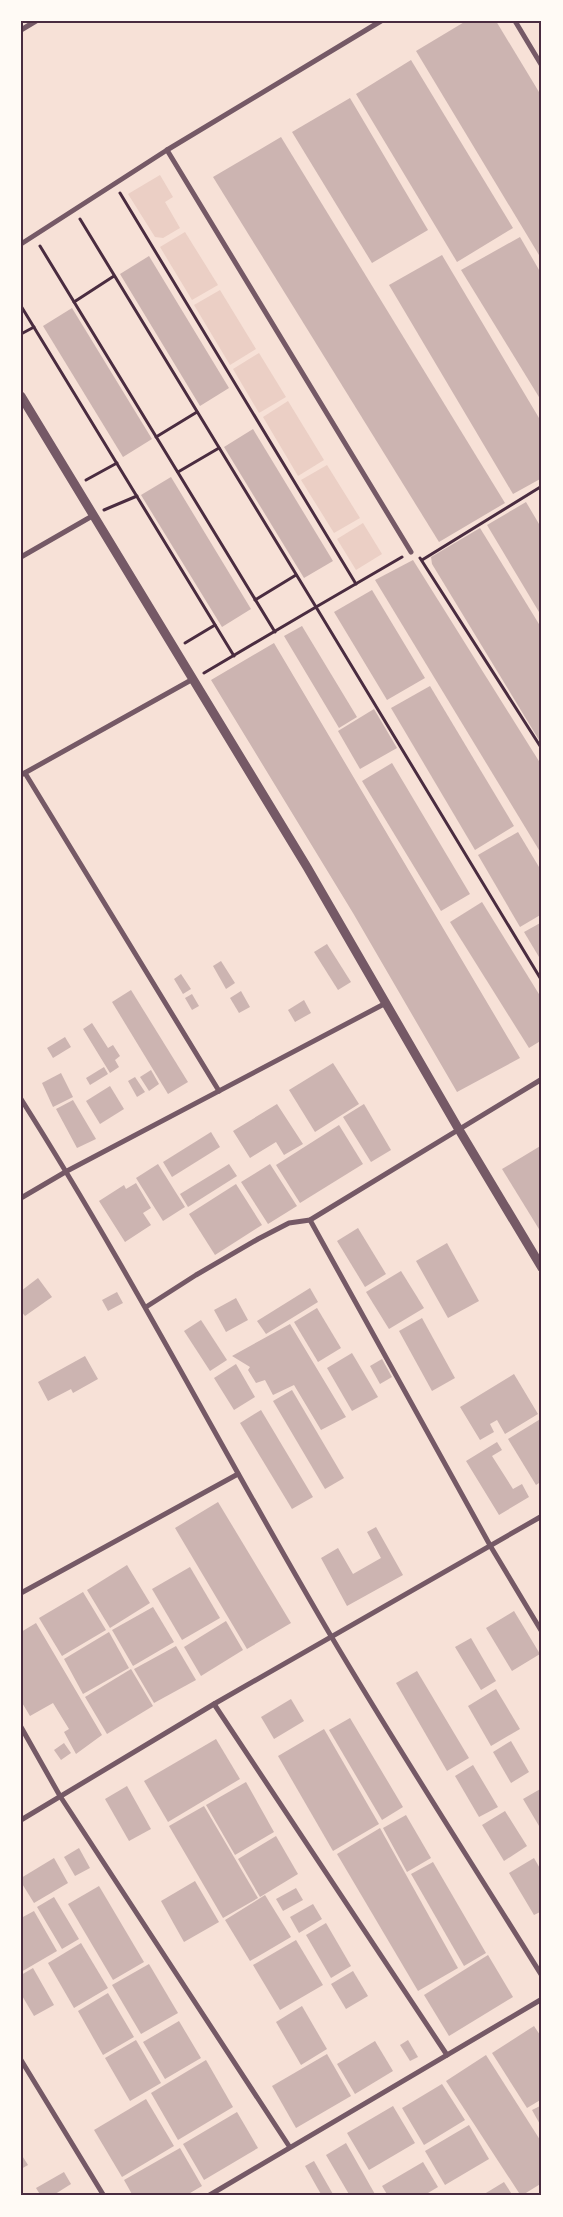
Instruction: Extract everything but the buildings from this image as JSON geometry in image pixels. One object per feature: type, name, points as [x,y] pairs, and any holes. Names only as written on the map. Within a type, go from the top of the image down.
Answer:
[{"type":"street","points":[[21,30],[36,21]]},
{"type":"street","points":[[368,21],[371,27]]},
{"type":"street","points":[[21,244],[167,150],[381,21]]},
{"type":"street","points":[[515,21],[542,66]]},
{"type":"street","points":[[167,150],[411,552]]},
{"type":"street","points":[[21,396],[95,514],[174,650],[387,1002],[458,1128],[542,1268]]},
{"type":"street","points":[[21,557],[95,514]]},
{"type":"street","points":[[193,679],[23,774],[219,1090]]},
{"type":"street","points":[[21,1198],[219,1090],[387,1002]]},
{"type":"street","points":[[146,1308],[196,1275],[258,1239],[289,1223],[310,1220],[458,1128],[542,1079]]},
{"type":"street","points":[[21,1099],[67,1172],[146,1308],[238,1474],[332,1637],[542,1976]]},
{"type":"street","points":[[310,1220],[491,1547],[542,1632]]},
{"type":"street","points":[[21,1593],[238,1474]]},
{"type":"street","points":[[21,1820],[214,1704],[491,1547],[542,1516]]},
{"type":"street","points":[[214,1704],[447,2055]]},
{"type":"street","points":[[21,1727],[60,1796],[289,2146]]},
{"type":"street","points":[[208,2196],[289,2146],[542,1999]]},
{"type":"street","points":[[21,2060],[104,2196]]},
{"type":"path","points":[[115,184],[356,584]]},
{"type":"path","points":[[74,210],[542,981]]},
{"type":"path","points":[[34,236],[275,632]]},
{"type":"path","points":[[74,302],[114,276]]},
{"type":"path","points":[[21,306],[234,656]]},
{"type":"path","points":[[21,334],[34,326]]},
{"type":"path","points":[[156,437],[198,412]]},
{"type":"path","points":[[178,472],[219,448]]},
{"type":"path","points":[[76,485],[117,463]]},
{"type":"path","points":[[422,560],[542,486]]},
{"type":"path","points":[[95,514],[136,496]]},
{"type":"path","points":[[193,679],[411,552],[422,560],[542,749]]},
{"type":"path","points":[[255,600],[296,575]]},
{"type":"path","points":[[174,650],[215,625]]},
{"type":"shaded area","points":[[160,175],[173,197],[165,202],[180,228],[163,238],[155,237],[128,194]]},
{"type":"shaded area","points":[[185,232],[218,285],[192,300],[160,247]]},
{"type":"shaded area","points":[[220,290],[256,349],[230,365],[194,305]]},
{"type":"shaded area","points":[[259,353],[286,397],[259,413],[233,369]]},
{"type":"shaded area","points":[[288,401],[324,460],[298,476],[263,417]]},
{"type":"shaded area","points":[[327,465],[360,518],[334,533],[301,480]]},
{"type":"shaded area","points":[[363,523],[382,554],[356,570],[337,539]]}]
